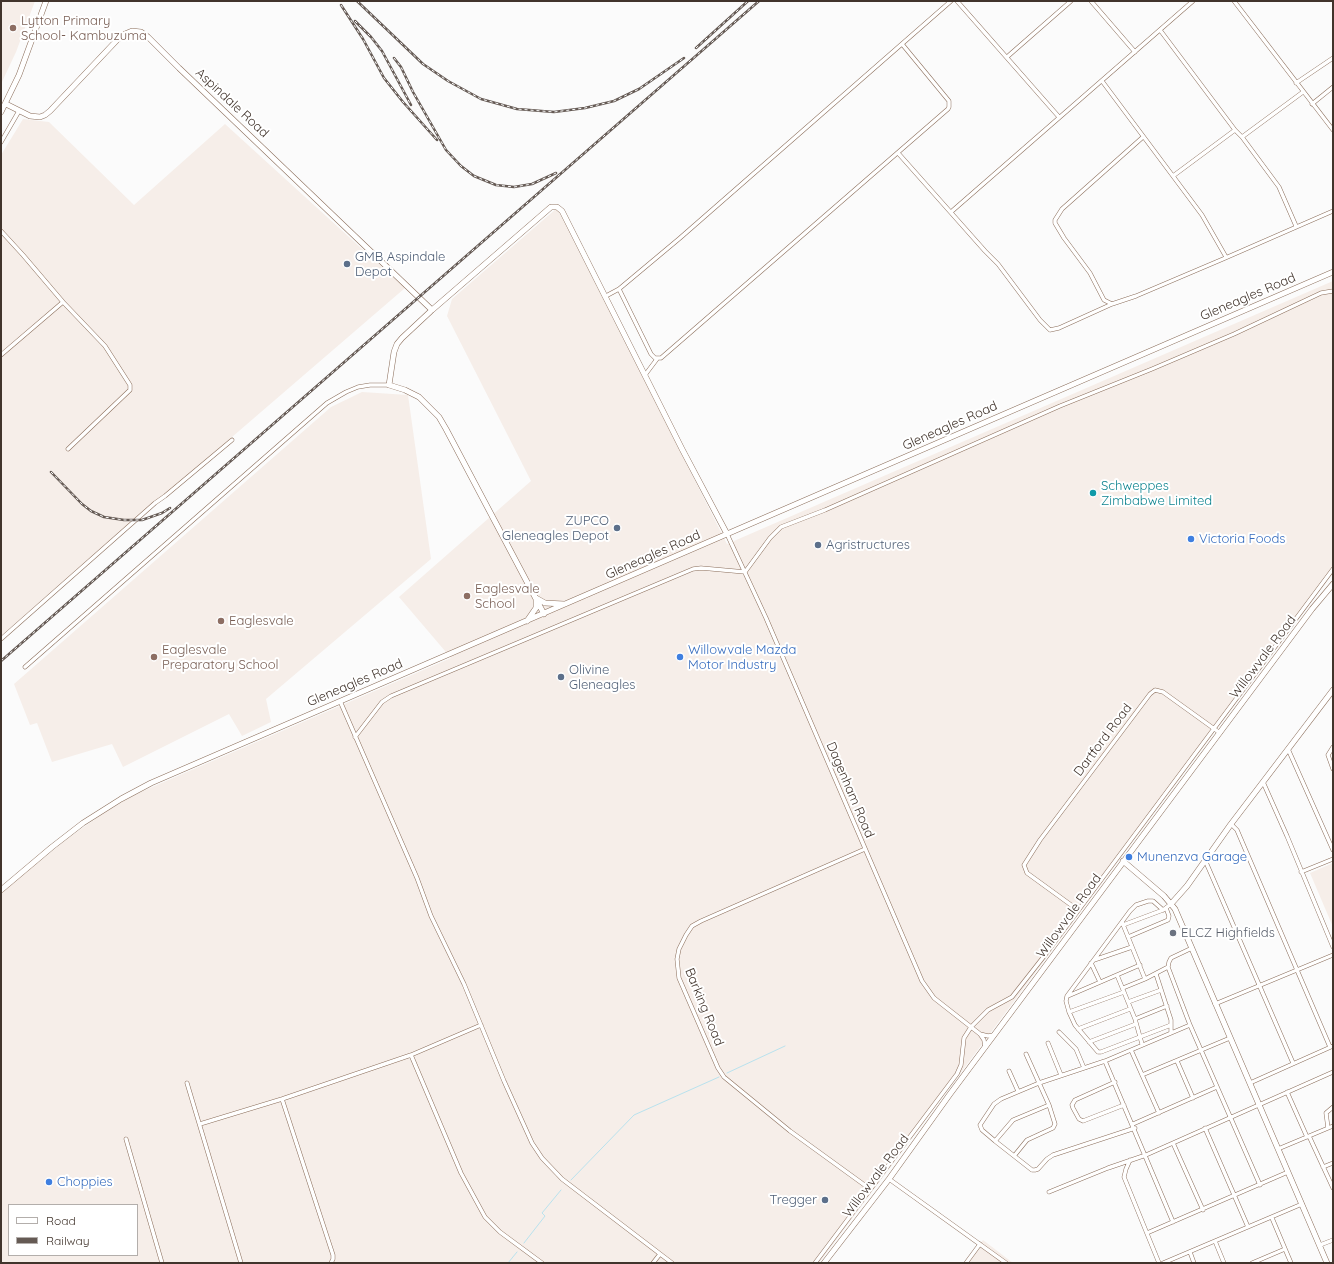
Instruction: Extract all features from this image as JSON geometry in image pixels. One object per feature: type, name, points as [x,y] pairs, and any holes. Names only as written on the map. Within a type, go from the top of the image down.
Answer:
[{"type":"street","points":[[1,112],[6,104],[24,61],[46,1]]},
{"type":"street","points":[[606,296],[619,289],[951,1]]},
{"type":"street","points":[[957,1],[1059,117]]},
{"type":"street","points":[[1007,57],[1071,1]]},
{"type":"street","points":[[1091,1],[1135,52]]},
{"type":"street","points":[[951,212],[1193,1]]},
{"type":"street","points":[[1234,1],[1333,130]]},
{"type":"street","points":[[1160,30],[1279,188],[1296,226]]},
{"type":"street","name":"Aspindale Road","points":[[6,104],[35,117],[45,115],[118,39],[132,31],[141,32],[148,37],[432,310]]},
{"type":"street","points":[[645,375],[657,359],[665,355],[948,109],[950,101],[902,44]]},
{"type":"street","points":[[1296,83],[1333,58]]},
{"type":"street","points":[[1102,81],[1208,224],[1226,258]]},
{"type":"street","points":[[1312,104],[1333,87]]},
{"type":"street","points":[[1242,137],[1303,92]]},
{"type":"street","points":[[1,142],[19,111]]},
{"type":"street","points":[[1173,176],[1235,130]]},
{"type":"street","points":[[1112,304],[1104,300],[1090,273],[1064,238],[1055,223],[1055,220],[1062,209],[1143,137]]},
{"type":"street","points":[[898,153],[998,264],[1040,320],[1050,330],[1059,328],[1112,304],[1136,296],[1333,211]]},
{"type":"street","points":[[389,385],[394,352],[397,344],[407,332],[548,209],[555,206],[562,211],[727,534]]},
{"type":"street","points":[[1,231],[23,254],[62,302],[105,346],[130,385],[130,390],[68,449]]},
{"type":"street","name":"Gleneagles Road","points":[[1,890],[74,829],[121,799],[158,780],[1333,272]]},
{"type":"street","points":[[619,289],[651,354],[657,359]]},
{"type":"street","points":[[355,736],[382,702],[391,696],[693,569],[701,568],[745,572],[773,535],[781,528],[1060,406],[1234,334],[1321,293],[1333,291]]},
{"type":"street","points":[[1,355],[62,302]]},
{"type":"street","points":[[25,667],[327,403],[336,396],[358,387],[370,385],[389,385],[406,390],[419,397],[438,417],[446,429],[544,614]]},
{"type":"street","points":[[1,639],[155,503],[232,440]]},
{"type":"street","name":"Dagenham Road","points":[[727,534],[745,572],[922,981],[934,998],[980,1034]]},
{"type":"street","points":[[815,1263],[957,1074],[961,1065],[964,1038],[971,1027],[988,1010],[1012,996],[1333,569]]},
{"type":"street","name":"Willowvale Road","points":[[824,1263],[1316,604],[1333,584]]},
{"type":"street","points":[[536,598],[545,603],[565,604]]},
{"type":"street","points":[[525,622],[530,618],[536,608],[536,598]]},
{"type":"street","name":"Dartford Road","points":[[1078,910],[1027,873],[1024,868],[1026,861],[1040,840],[1152,692],[1158,690],[1169,695],[1220,733]]},
{"type":"street","points":[[1123,924],[1164,909],[1172,904],[1333,690]]},
{"type":"street","points":[[340,701],[432,916],[464,984],[525,1129],[542,1158],[552,1170],[571,1187],[672,1263]]},
{"type":"street","points":[[1333,747],[1328,755],[1333,769]]},
{"type":"street","points":[[1288,749],[1333,850]]},
{"type":"street","points":[[1263,782],[1333,948]]},
{"type":"street","points":[[1231,824],[1237,830],[1332,1047],[1250,1083]]},
{"type":"street","name":"Barking Road","points":[[865,849],[701,920],[692,926],[686,935],[679,949],[677,959],[679,978],[718,1068],[724,1077],[790,1131],[870,1189]]},
{"type":"street","points":[[1301,872],[1333,859]]},
{"type":"street","points":[[1206,860],[1293,1063]]},
{"type":"street","points":[[1124,861],[1172,904],[1327,1263]]},
{"type":"street","points":[[1128,937],[1168,920],[1169,916],[1164,909],[1153,901],[1148,901],[1136,906],[1130,911],[1123,924],[1067,996],[1066,1001],[1069,1012],[1078,1030],[1100,1052],[1171,1025]]},
{"type":"street","points":[[1123,924],[1145,979]]},
{"type":"street","points":[[1092,962],[1132,947]]},
{"type":"street","points":[[1192,948],[1171,958],[1168,967],[1190,1025],[1260,1184]]},
{"type":"street","points":[[1216,1004],[1333,955]]},
{"type":"street","points":[[1092,962],[1100,982]]},
{"type":"street","points":[[1067,996],[1140,965]]},
{"type":"street","points":[[1069,1012],[1124,990],[1168,967]]},
{"type":"street","points":[[1156,974],[1171,1020],[1171,1033]]},
{"type":"street","points":[[1117,975],[1135,1019],[1142,1044]]},
{"type":"street","points":[[1128,1002],[1161,990]]},
{"type":"street","points":[[1135,1019],[1167,1006]]},
{"type":"street","points":[[1078,1030],[1130,1009]]},
{"type":"street","points":[[1089,1042],[1136,1024]]},
{"type":"street","points":[[200,1124],[411,1055],[481,1025]]},
{"type":"street","points":[[1190,1025],[1142,1044],[1105,1061],[1039,1083],[998,1101],[981,1122],[982,1130],[1032,1170],[1035,1170],[1053,1155],[1134,1126],[1159,1113],[1218,1087]]},
{"type":"street","points":[[1059,1032],[1076,1049],[1084,1068]]},
{"type":"street","points":[[980,1034],[988,1036],[995,1034]]},
{"type":"street","points":[[980,1034],[984,1040],[985,1048]]},
{"type":"street","points":[[1142,1075],[1230,1038]]},
{"type":"street","points":[[1048,1043],[1061,1075]]},
{"type":"street","points":[[1131,1050],[1159,1113]]},
{"type":"street","points":[[1014,1156],[1027,1140],[1054,1126],[1055,1121],[1026,1054]]},
{"type":"street","points":[[411,1055],[456,1162],[485,1217],[500,1232],[542,1263]]},
{"type":"street","points":[[1105,1061],[1146,1154],[1173,1222]]},
{"type":"street","points":[[1177,1061],[1193,1098]]},
{"type":"street","points":[[1009,1071],[1018,1091]]},
{"type":"street","points":[[1049,1192],[1146,1154],[1333,1072]]},
{"type":"street","points":[[1115,1082],[1075,1100],[1072,1105],[1073,1108],[1079,1119],[1083,1121],[1124,1105]]},
{"type":"street","points":[[187,1083],[241,1263]]},
{"type":"street","points":[[1287,1092],[1333,1188]]},
{"type":"street","points":[[282,1098],[333,1255],[331,1263]]},
{"type":"street","points":[[995,1141],[1013,1120],[1049,1105]]},
{"type":"street","points":[[1328,1128],[1326,1113],[1333,1107]]},
{"type":"street","points":[[1278,1149],[1333,1126]]},
{"type":"street","points":[[1205,1128],[1248,1228]]},
{"type":"street","points":[[126,1139],[162,1263]]},
{"type":"street","points":[[1173,1142],[1203,1210]]},
{"type":"street","points":[[1130,1160],[1126,1168],[1124,1178],[1159,1263]]},
{"type":"street","points":[[1324,1167],[1333,1163]]},
{"type":"street","points":[[1147,1233],[1288,1172]]},
{"type":"street","points":[[888,1179],[1006,1263]]},
{"type":"street","points":[[1163,1263],[1302,1204]]},
{"type":"street","points":[[1272,1218],[1290,1263]]},
{"type":"street","points":[[1320,1245],[1333,1240]]},
{"type":"street","points":[[1215,1241],[1224,1263]]},
{"type":"street","points":[[966,1263],[980,1244]]},
{"type":"street","points":[[1252,1263],[1261,1261],[1285,1249]]},
{"type":"street","points":[[1190,1252],[1194,1263]]},
{"type":"street","points":[[653,1263],[660,1254]]},
{"type":"shaded area","name":"Lytton Primary School- Kambuzuma","points":[[1,1],[35,1],[16,52],[1,84]]},
{"type":"shaded area","points":[[23,119],[49,122],[134,205],[225,124],[405,288],[1,636],[1,155]]},
{"type":"shaded area","points":[[557,208],[727,544],[1333,281],[1333,573],[819,1263],[1,1263],[1,893],[67,839],[105,812],[136,794],[451,658],[399,597],[531,481],[447,316],[452,299]]},
{"type":"shaded area","name":"Eaglesvale","points":[[362,392],[408,395],[431,559],[266,699],[271,722],[242,736],[229,714],[123,767],[112,744],[52,762],[37,723],[30,725],[14,684],[331,407]]},
{"type":"shaded area","points":[[1333,863],[1333,927],[1310,873]]},
{"type":"shaded area","points":[[983,1240],[1013,1263],[967,1263]]},
{"type":"waterway","points":[[727,1073],[785,1046]]},
{"type":"waterway","points":[[571,1180],[634,1115],[719,1077]]},
{"type":"waterway","points":[[524,1243],[545,1216],[542,1213],[561,1190]]},
{"type":"waterway","points":[[508,1263],[517,1252]]},
{"type":"railway","points":[[357,1],[423,64],[448,81],[481,99],[517,109],[554,112],[585,108],[614,101],[639,89],[684,58]]},
{"type":"railway","points":[[696,48],[748,1]]},
{"type":"railway","points":[[1,661],[759,1]]},
{"type":"railway","points":[[341,5],[363,39],[384,78],[437,140]]},
{"type":"railway","points":[[355,21],[382,51],[411,105]]},
{"type":"railway","points":[[394,58],[401,67],[413,92],[446,150],[461,166],[474,176],[496,185],[514,187],[532,184],[556,173]]},
{"type":"railway","points":[[51,472],[82,504],[91,511],[104,517],[124,520],[142,520],[162,513],[170,508]]},
{"type":"place","name":"Lytton Primary School- Kambuzuma","points":[[13,28]]},
{"type":"place","name":"GMB Aspindale Depot","points":[[347,264]]},
{"type":"place","name":"Schweppes Zimbabwe Limited","points":[[1093,493]]},
{"type":"place","name":"ZUPCO Gleneagles Depot","points":[[617,528]]},
{"type":"place","name":"Victoria Foods","points":[[1191,539]]},
{"type":"place","name":"Agristructures","points":[[818,545]]},
{"type":"place","name":"Eaglesvale School","points":[[467,596]]},
{"type":"place","name":"Eaglesvale","points":[[221,621]]},
{"type":"place","name":"Eaglesvale Preparatory School","points":[[154,657]]},
{"type":"place","name":"Willowvale Mazda Motor Industry","points":[[680,657]]},
{"type":"place","name":"Olivine Gleneagles","points":[[561,677]]},
{"type":"place","name":"Munenzva Garage","points":[[1129,857]]},
{"type":"place","name":"ELCZ Highfields","points":[[1173,933]]},
{"type":"place","name":"Choppies","points":[[49,1182]]},
{"type":"place","name":"Tregger","points":[[825,1200]]}]
